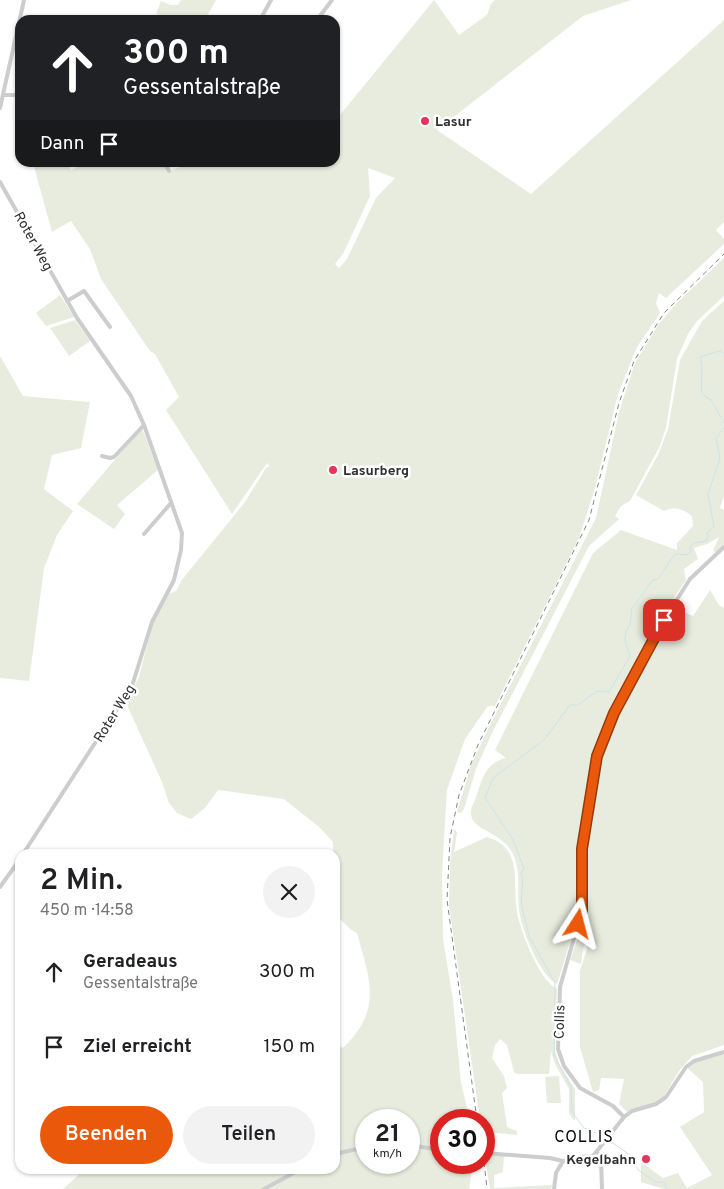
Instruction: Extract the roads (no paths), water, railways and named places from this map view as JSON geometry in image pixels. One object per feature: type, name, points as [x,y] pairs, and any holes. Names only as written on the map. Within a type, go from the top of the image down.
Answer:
[{"type":"street","points":[[21,15],[24,0]]},
{"type":"street","points":[[263,15],[271,0]]},
{"type":"street","points":[[321,15],[332,0]]},
{"type":"street","points":[[0,108],[15,40]]},
{"type":"street","points":[[3,95],[15,95]]},
{"type":"street","points":[[167,167],[169,171]]},
{"type":"street","name":"Roter Weg","points":[[0,182],[67,301],[130,396],[144,424],[182,533],[181,550],[174,580],[152,622],[132,686],[26,849]]},
{"type":"street","points":[[67,301],[84,291],[110,326]]},
{"type":"street","points":[[102,456],[110,458],[114,456],[144,424]]},
{"type":"street","points":[[144,534],[171,503]]},
{"type":"street","name":"Collis","points":[[624,1117],[613,1106],[580,1088],[564,1066],[558,1050],[560,987],[582,910],[582,849],[592,777],[597,756],[614,713],[655,634],[690,579],[724,547]]},
{"type":"street","points":[[0,888],[15,866]]},
{"type":"street","points":[[495,1154],[541,1157],[563,1162],[578,1156],[593,1156],[624,1117],[632,1111],[656,1104],[666,1097],[686,1067],[694,1061],[724,1052]]},
{"type":"street","points":[[340,1153],[355,1149]]},
{"type":"street","points":[[597,1152],[601,1159],[602,1189]]},
{"type":"street","points":[[554,1189],[556,1173],[563,1162]]},
{"type":"street","points":[[264,1189],[292,1174]]},
{"type":"waterway","points":[[724,353],[719,351],[700,357],[702,366],[702,394],[711,400],[724,423]]},
{"type":"waterway","points":[[667,1189],[664,1182],[656,1182],[638,1170],[630,1155],[603,1136],[584,1128],[572,1112],[571,1087],[554,1055],[555,983],[529,936],[521,903],[523,878],[521,874],[524,868],[513,840],[485,798],[493,778],[544,740],[570,705],[578,705],[597,691],[609,692],[630,656],[625,640],[626,632],[630,625],[632,608],[653,580],[658,579],[675,554],[687,555],[691,552],[690,547],[694,543],[706,541],[707,533],[714,527],[708,494],[720,458],[716,438],[724,428]]},
{"type":"railway","points":[[476,1109],[447,900],[450,838],[459,795],[478,745],[589,520],[619,403],[634,361],[664,313],[724,254]]},
{"type":"railway","points":[[485,1174],[487,1189]]},
{"type":"place","name":"Lasur","points":[[425,121]]},
{"type":"place","name":"Lasurberg","points":[[333,470]]},
{"type":"place","name":"Kegelbahn","points":[[646,1159]]},
{"type":"district","name":"COLLIS","points":[[584,1136]]}]
